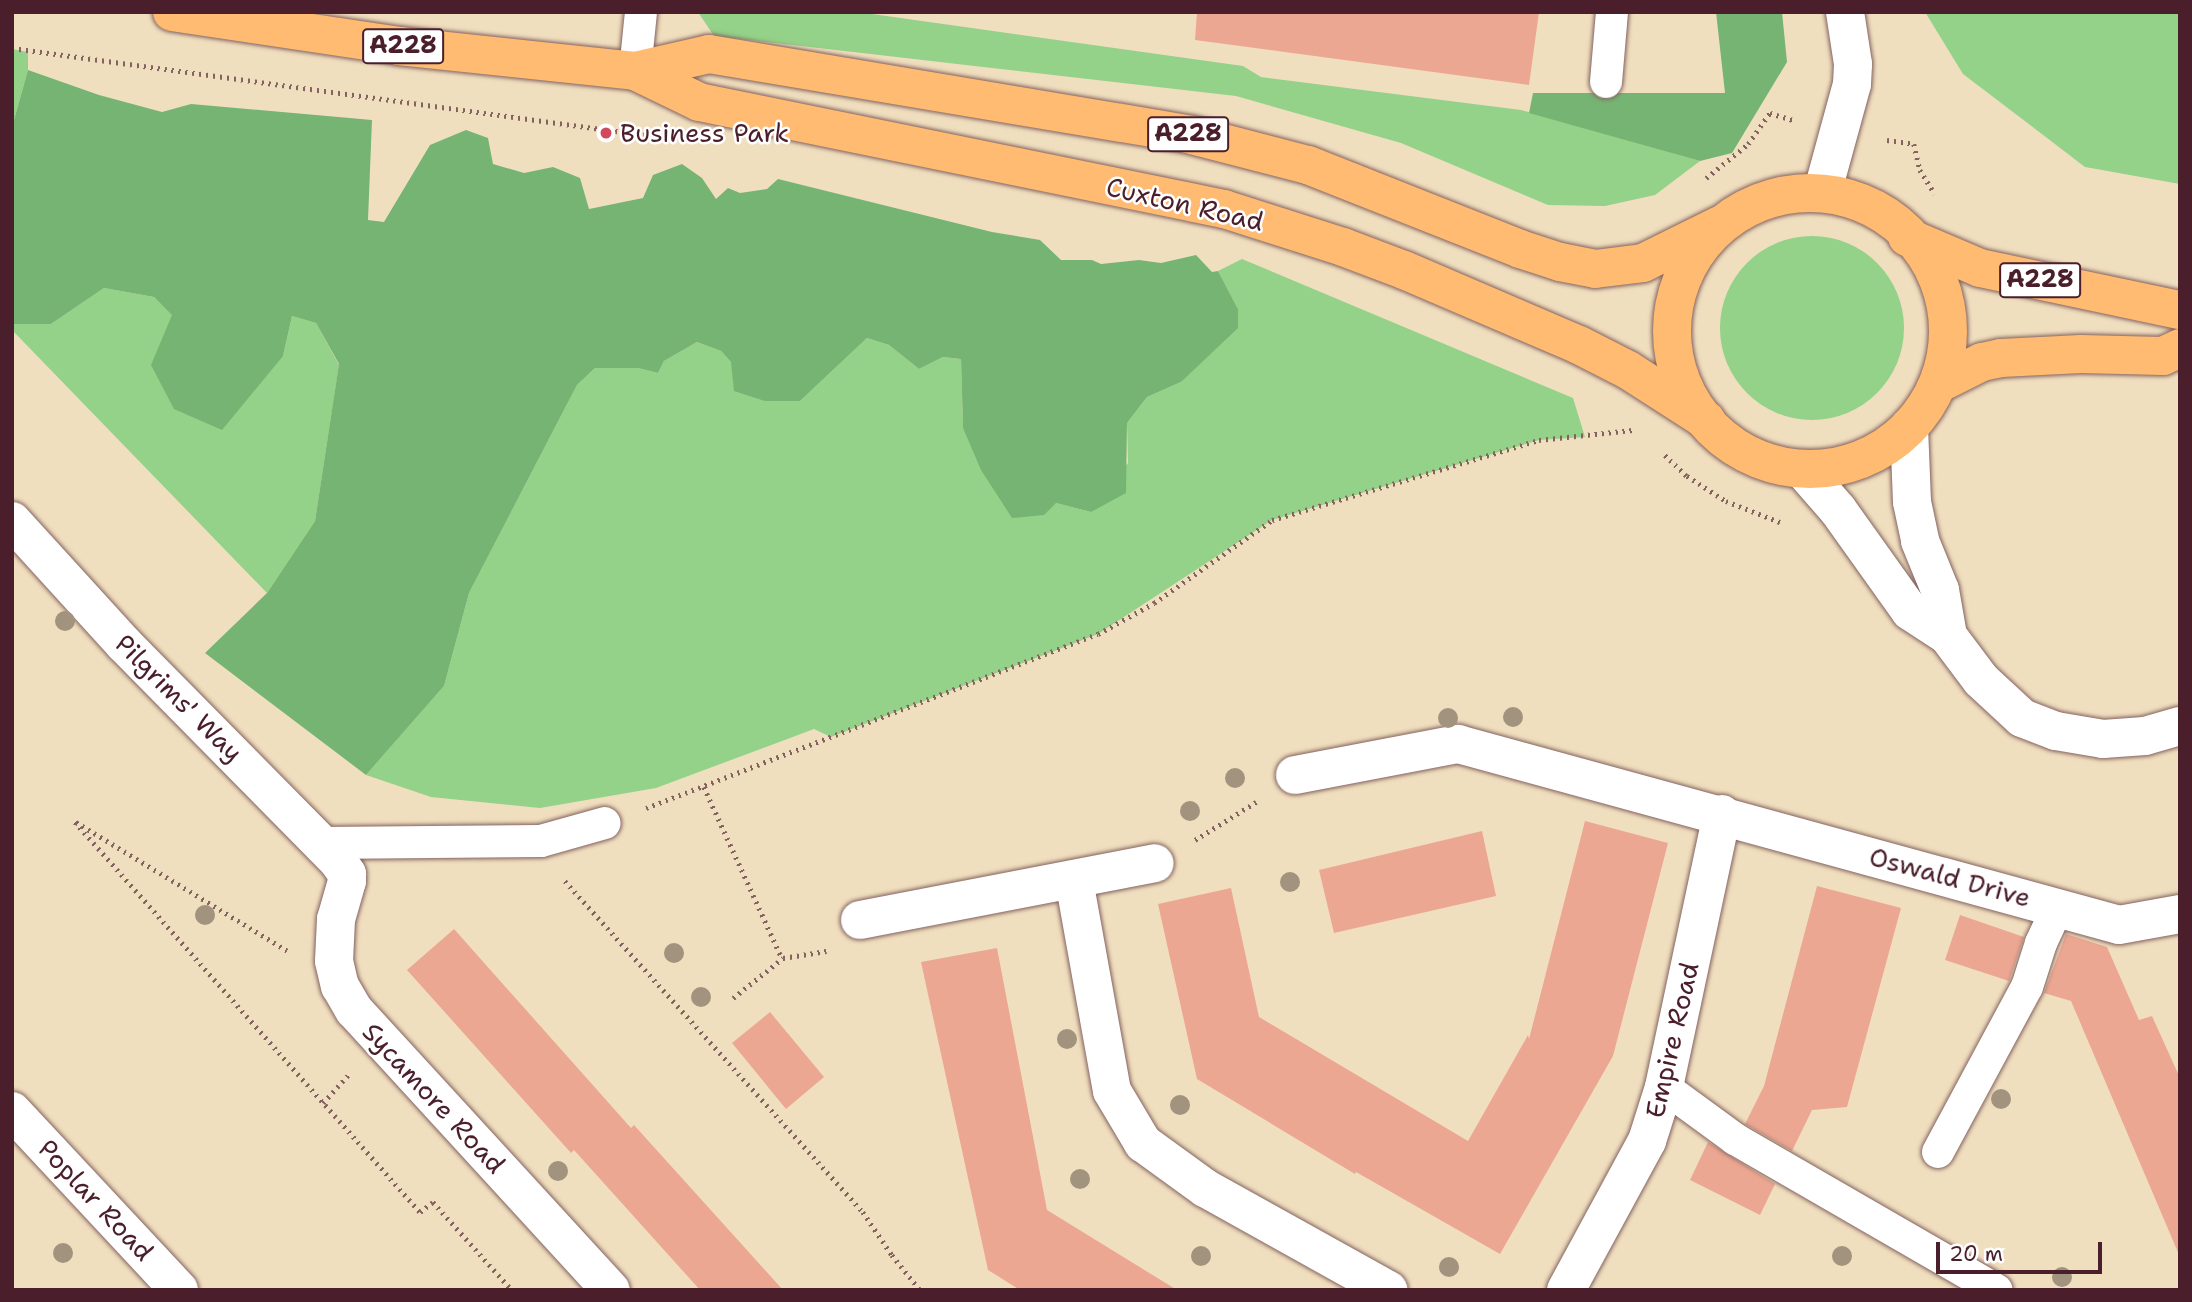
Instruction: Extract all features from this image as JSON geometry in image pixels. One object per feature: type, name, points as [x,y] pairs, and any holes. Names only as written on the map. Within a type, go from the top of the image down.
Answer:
[{"type":"main road","name":"Cuxton Road","points":[[172,12],[400,46],[635,71],[709,54],[1192,135],[1321,169],[1520,249],[1560,262],[1595,269],[1643,263],[1718,226]]},
{"type":"main road","name":"Cuxton Road","points":[[635,71],[699,102],[1224,209],[1343,247],[1416,275],[1579,345],[1628,370],[1706,420]]},
{"type":"main road","points":[[1794,189],[1823,190],[1854,201],[1883,217],[1905,236],[1934,275],[1945,306],[1948,338],[1938,384],[1928,404],[1909,427],[1885,447],[1852,465],[1803,471],[1758,460],[1722,437],[1706,420],[1681,371],[1673,323],[1680,284],[1689,262],[1702,242],[1718,226],[1731,215],[1770,195],[1794,189]]},
{"type":"main road","name":"A228","points":[[1905,236],[1980,268],[2180,310]]},
{"type":"main road","points":[[1938,384],[1982,362],[2001,358],[2081,354],[2163,356],[2180,348]]},
{"type":"street","points":[[1823,190],[1841,129],[1853,64],[1845,12]]},
{"type":"street","points":[[1909,427],[1912,502],[1920,541],[1940,590],[1948,636]]},
{"type":"street","points":[[1803,471],[1838,510],[1910,611],[1948,636],[1997,698],[2030,723],[2085,738],[2122,740],[2180,726]]},
{"type":"street","name":"Pilgrims' Way","points":[[12,521],[124,644],[323,843],[347,874]]},
{"type":"street","name":"Oswald Drive","points":[[1295,775],[1458,744],[1722,814],[2119,925],[2177,924]]},
{"type":"street","name":"Empire Road","points":[[1566,1290],[1647,1141],[1664,1087],[1722,814]]},
{"type":"street","points":[[860,920],[1155,863]]},
{"type":"street","name":"Sycamore Road","points":[[347,874],[336,919],[334,961],[340,986],[354,1010],[611,1290]]},
{"type":"street","points":[[1074,880],[1112,1091],[1143,1143],[1205,1188],[1388,1290]]},
{"type":"street","name":"Poplar Road","points":[[12,1111],[179,1290]]},
{"type":"lane","points":[[635,71],[641,12]]},
{"type":"lane","points":[[1606,82],[1612,12]]},
{"type":"lane","points":[[323,843],[541,841],[605,823]]},
{"type":"lane","points":[[1938,1152],[2026,987],[2041,943],[2058,907]]},
{"type":"lane","points":[[1664,1087],[1735,1139],[1997,1290]]},
{"type":"path","points":[[12,48],[664,138]]},
{"type":"path","points":[[1704,179],[1748,144],[1770,113],[1914,144],[1920,170],[1938,197]]},
{"type":"path","points":[[605,823],[1098,634],[1154,603],[1272,520],[1539,440],[1640,429],[1631,423]]},
{"type":"path","points":[[1660,451],[1687,476],[1726,501],[1791,527]]},
{"type":"path","points":[[1155,863],[1230,820],[1295,775]]},
{"type":"path","points":[[704,787],[783,958],[733,998]]},
{"type":"path","points":[[299,957],[75,822],[420,1212],[433,1202],[512,1290]]},
{"type":"path","points":[[529,841],[863,1212],[920,1290]]},
{"type":"path","points":[[323,1103],[351,1072]]},
{"type":"green space","points":[[698,12],[858,12],[1243,66],[1261,77],[1521,110],[1700,161],[1655,195],[1605,206],[1548,205],[1401,143],[1236,96],[714,36]]},
{"type":"green space","points":[[1716,12],[1782,12],[1787,62],[1732,153],[1700,161],[1529,113],[1533,93],[1725,93]]},
{"type":"green space","points":[[1925,12],[2180,12],[2180,184],[2085,167],[1963,74]]},
{"type":"green space","points":[[12,49],[28,52],[28,70],[12,127]]},
{"type":"green space","points":[[28,70],[99,95],[162,112],[191,104],[372,120],[368,220],[384,222],[430,145],[466,130],[488,138],[493,164],[524,173],[553,167],[580,178],[589,209],[643,198],[653,175],[682,164],[702,178],[716,199],[728,188],[740,193],[767,189],[778,179],[992,232],[1040,240],[1061,260],[1092,260],[1101,264],[1139,260],[1161,263],[1196,255],[1212,272],[1218,271],[1238,309],[1238,328],[1181,382],[1147,397],[1127,423],[1126,493],[1091,512],[1056,503],[1044,515],[1012,518],[981,470],[963,428],[961,359],[943,357],[919,369],[889,345],[867,338],[800,401],[765,401],[734,391],[731,362],[721,351],[697,342],[664,361],[658,373],[638,368],[595,368],[577,385],[469,593],[444,686],[366,775],[205,653],[267,593],[315,521],[339,364],[316,323],[292,316],[283,356],[222,430],[174,409],[151,365],[172,315],[154,297],[104,288],[51,324],[12,324],[12,127]]},
{"type":"green space","points":[[1812,236],[1847,243],[1877,263],[1897,293],[1904,328],[1897,363],[1877,393],[1847,413],[1812,420],[1777,413],[1747,393],[1727,363],[1720,328],[1727,293],[1747,263],[1777,243]]},
{"type":"green space","points":[[1242,259],[1573,398],[1585,437],[1539,440],[1272,520],[1098,634],[831,737],[814,729],[656,788],[540,808],[431,797],[366,775],[444,686],[469,593],[577,385],[595,368],[638,368],[658,373],[664,361],[697,342],[721,351],[731,362],[800,401],[867,338],[889,345],[919,369],[943,357],[961,359],[963,428],[1056,503],[1091,512],[1128,463],[1127,423],[1147,397],[1181,382],[1238,309],[1218,271]]},
{"type":"green space","points":[[104,288],[154,297],[173,315],[283,356],[292,316],[316,323],[339,365],[315,521],[267,593],[12,330],[12,324],[51,324]]},
{"type":"building","points":[[1197,12],[1539,12],[1529,85],[1195,40]]},
{"type":"building","points":[[1585,821],[1668,843],[1613,1056],[1500,1254],[1356,1172],[1355,1174],[1197,1079],[1158,904],[1231,888],[1259,1017],[1468,1141],[1528,1035],[1529,1039]]},
{"type":"building","points":[[1482,831],[1496,896],[1334,933],[1319,870]]},
{"type":"building","points":[[1817,886],[1901,908],[1847,1107],[1812,1110],[1792,1151],[1745,1124],[1764,1086]]},
{"type":"building","points":[[1960,915],[2024,937],[2009,981],[1945,960]]},
{"type":"building","points":[[454,929],[631,1128],[634,1125],[783,1290],[700,1290],[574,1150],[571,1153],[407,970]]},
{"type":"building","points":[[2066,934],[2107,947],[2139,1020],[2152,1016],[2180,1078],[2180,1257],[2071,1001],[2044,993]]},
{"type":"building","points":[[997,948],[1047,1210],[1177,1290],[1020,1290],[988,1270],[921,962]]},
{"type":"building","points":[[770,1012],[824,1077],[786,1109],[732,1043]]},
{"type":"building","points":[[1708,1142],[1775,1184],[1760,1215],[1690,1180]]},
{"type":"place","name":"Business Park","points":[[606,133]]}]
